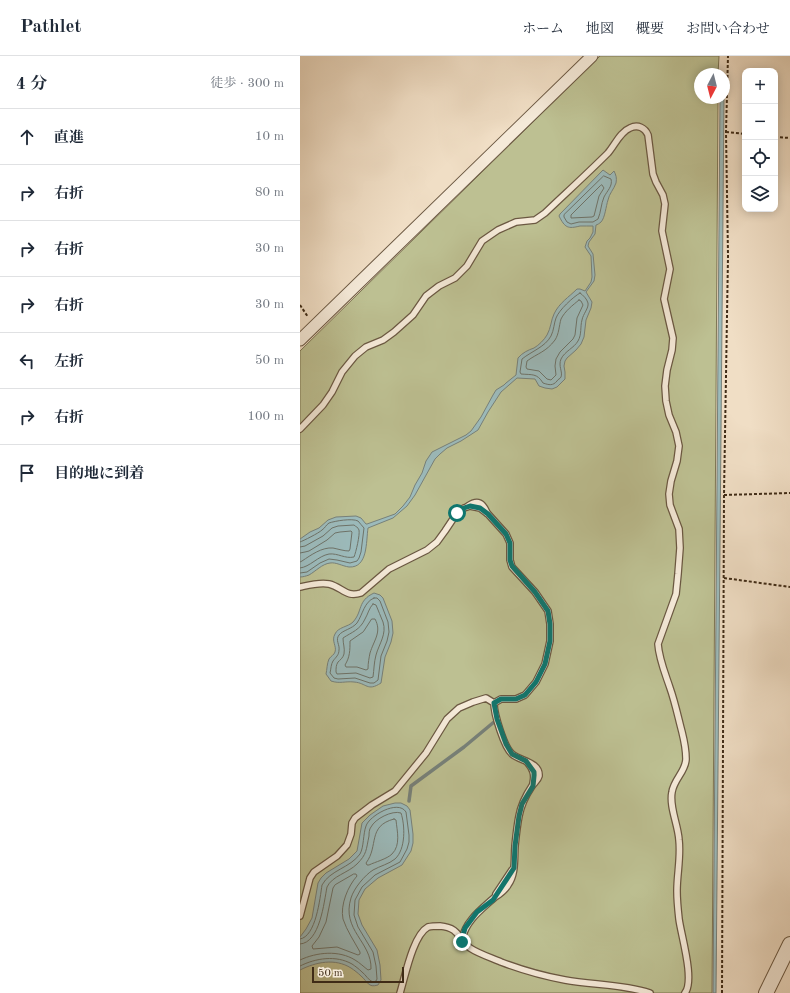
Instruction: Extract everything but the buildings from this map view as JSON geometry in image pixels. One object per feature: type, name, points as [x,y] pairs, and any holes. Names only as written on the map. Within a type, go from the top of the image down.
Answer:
[{"type":"street","points":[[300,340],[592,56]]},
{"type":"street","points":[[766,993],[790,944]]},
{"type":"lane","points":[[300,429],[323,405],[332,392],[342,372],[355,356],[366,347],[383,340],[394,332],[413,315],[426,296],[439,286],[455,278],[467,266],[482,241],[498,230],[516,222],[535,220],[545,213],[609,151],[624,132],[636,126],[646,130],[648,135],[652,174],[663,195],[665,204],[662,231],[670,269],[664,299],[673,338],[665,386],[669,415],[680,446],[669,494],[670,505],[679,529],[680,548],[676,594],[658,644],[661,663],[675,702],[684,742],[686,759],[685,767],[674,784],[672,792],[672,802],[679,839],[680,854],[677,892],[679,918],[688,969],[688,984],[685,993]]},
{"type":"lane","points":[[300,587],[320,583],[330,584],[349,594],[356,595],[361,593],[389,569],[427,550],[437,542],[457,513],[470,506],[480,508],[488,514],[506,534],[510,543],[510,560],[512,566],[535,592],[548,611],[550,624],[550,641],[545,664],[536,682],[525,695],[516,699],[486,698],[459,708],[447,719],[426,753],[395,791],[372,805],[355,818],[352,823],[347,845],[338,856],[314,872],[310,878],[300,916]]},
{"type":"lane","points":[[462,939],[465,928],[477,912],[493,900],[508,885],[513,874],[515,846],[522,804],[539,775],[538,769],[534,765],[512,754],[506,744],[497,719],[494,703],[486,698]]},
{"type":"lane","points":[[494,703],[501,699]]},
{"type":"lane","points":[[400,993],[412,951],[423,931],[430,927],[439,926],[453,929],[465,928]]},
{"type":"lane","points":[[453,929],[462,939],[462,942],[471,949],[501,962],[534,973],[566,980],[642,990],[650,993]]},
{"type":"path","points":[[722,993],[722,750],[728,256],[726,132],[728,56]]},
{"type":"path","points":[[726,132],[742,134]]},
{"type":"path","points":[[778,137],[790,138]]},
{"type":"path","points":[[724,495],[790,494]]},
{"type":"path","points":[[724,578],[790,587]]},
{"type":"green space","points":[[600,56],[719,56],[718,68],[694,68],[694,104],[718,104],[712,993],[300,993],[300,351]]},
{"type":"water","points":[[720,104],[724,104],[716,993],[713,993]]},
{"type":"water","points":[[603,170],[610,175],[614,171],[616,183],[609,198],[604,218],[596,225],[595,234],[589,242],[588,246],[593,254],[595,275],[594,281],[586,292],[592,302],[591,308],[586,320],[584,337],[581,344],[565,361],[565,379],[557,387],[552,389],[539,386],[535,379],[517,378],[501,392],[478,430],[447,448],[435,459],[415,495],[407,506],[393,518],[368,528],[365,553],[360,563],[349,567],[330,563],[322,566],[309,575],[300,577],[300,539],[319,528],[328,520],[336,517],[356,516],[361,518],[367,524],[395,514],[410,497],[422,473],[426,461],[432,452],[471,431],[481,417],[496,390],[516,375],[518,358],[525,352],[538,345],[546,337],[553,316],[564,300],[577,289],[585,291],[591,282],[592,277],[591,256],[585,247],[593,232],[593,226],[567,227],[559,216]]},
{"type":"water","points":[[374,593],[383,598],[392,621],[393,633],[385,657],[381,683],[370,687],[354,682],[331,681],[326,674],[329,659],[335,652],[335,634],[338,630],[353,622],[365,599]]},
{"type":"water","points":[[401,803],[407,806],[410,810],[413,834],[411,851],[402,865],[378,878],[365,889],[359,900],[358,914],[362,925],[377,950],[381,980],[378,985],[372,986],[351,968],[332,962],[319,963],[300,970],[300,937],[312,918],[318,883],[326,873],[349,859],[357,851],[362,823],[383,806]]},
{"type":"waterway","points":[[409,801],[411,786],[464,747],[494,722]]},
{"type":"route","points":[[457,513],[470,506],[480,508],[488,514],[506,534],[510,543],[510,560],[512,566],[535,592],[548,611],[550,624],[550,641],[545,664],[536,682],[525,695],[516,699],[497,700],[494,703],[497,719],[506,744],[512,754],[526,761],[534,772],[533,786],[522,804],[519,816],[514,868],[493,900],[477,912],[465,928],[462,942]]}]
